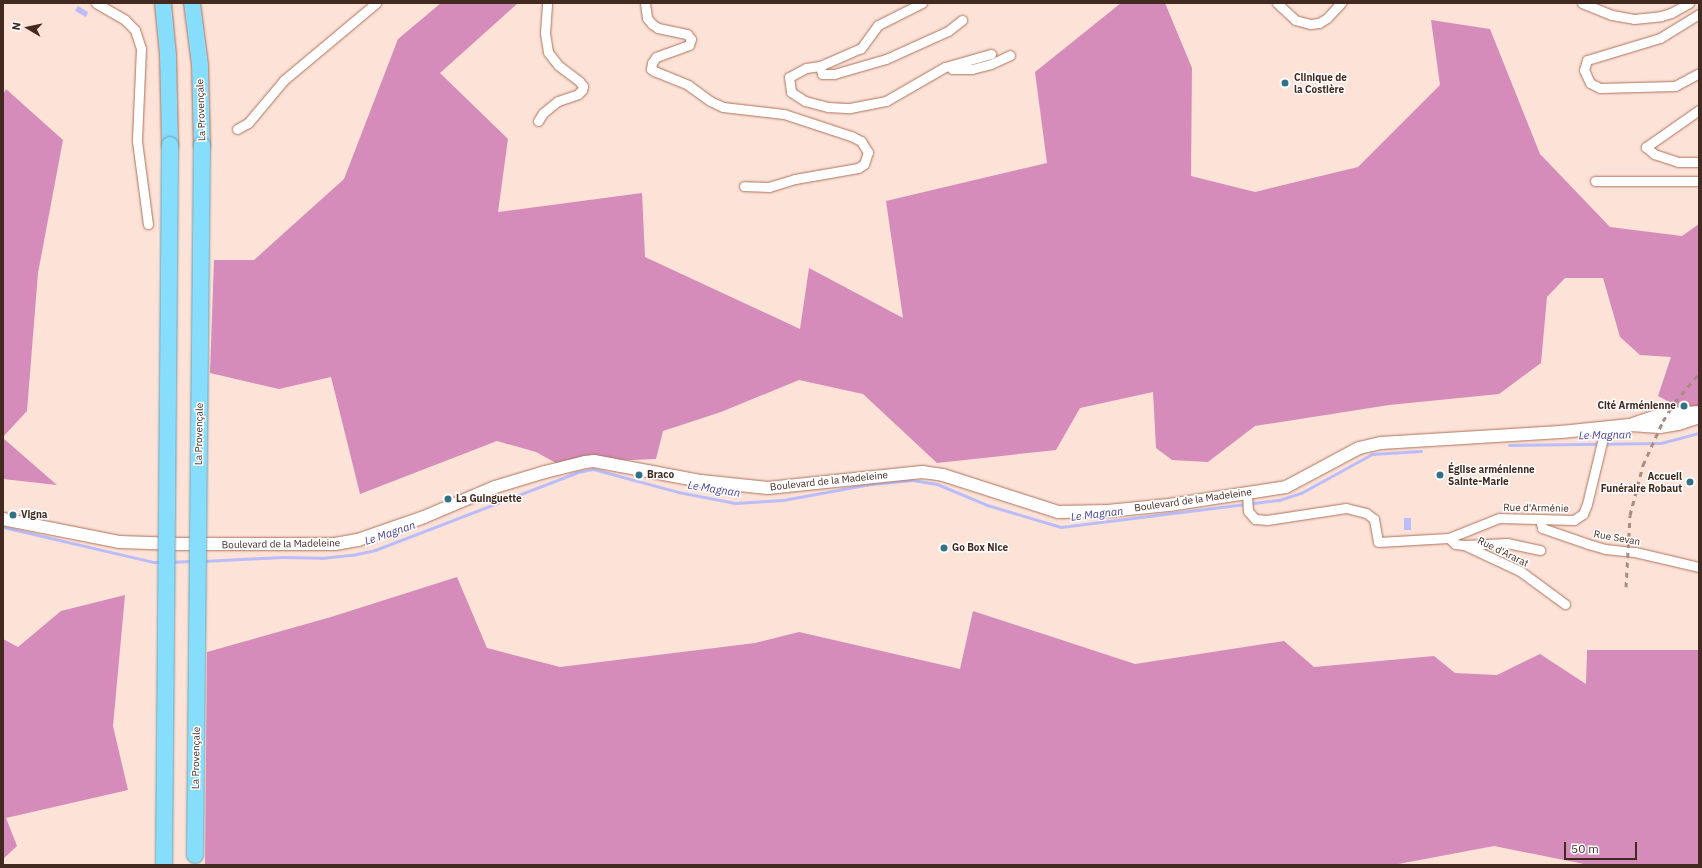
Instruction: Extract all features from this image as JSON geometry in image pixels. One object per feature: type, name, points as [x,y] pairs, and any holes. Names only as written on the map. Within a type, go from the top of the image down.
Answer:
[{"type":"highway","points":[[163,3],[168,55],[170,145],[164,865]]},
{"type":"highway","name":"La Provençale","points":[[192,3],[200,73],[202,145],[195,860]]},
{"type":"street","points":[[96,3],[125,20],[135,30],[141,48],[137,141],[148,224]]},
{"type":"street","points":[[237,128],[248,123],[284,80],[376,3]]},
{"type":"street","points":[[538,121],[543,113],[558,101],[578,94],[582,90],[583,86],[579,81],[558,65],[548,52],[545,33],[547,3]]},
{"type":"street","points":[[645,3],[647,18],[652,24],[658,28],[687,34],[691,39],[689,45],[656,57],[652,63],[651,69],[654,72],[688,85],[710,102],[723,107],[784,114],[851,136],[861,141],[868,152],[864,164],[858,168],[796,179],[769,187],[744,186]]},
{"type":"street","points":[[922,3],[878,25],[861,48],[820,66],[806,68],[789,77],[791,92],[805,101],[828,107],[850,108],[886,101],[945,67],[991,54]]},
{"type":"street","points":[[1277,3],[1295,20],[1310,24],[1327,18],[1341,3]]},
{"type":"street","points":[[1582,3],[1604,13],[1634,19],[1661,16],[1671,13],[1689,3]]},
{"type":"street","points":[[1699,14],[1660,38],[1588,60],[1584,70],[1590,83],[1600,88],[1675,86],[1699,73]]},
{"type":"street","points":[[820,66],[822,74],[834,74],[886,59],[948,31],[962,20]]},
{"type":"street","points":[[945,67],[955,70],[972,69],[991,64],[1010,55]]},
{"type":"street","points":[[1699,110],[1646,147],[1654,154],[1678,162],[1699,162]]},
{"type":"street","points":[[1595,181],[1699,181]]},
{"type":"street","name":"Boulevard de la Madeleine","points":[[3,519],[119,542],[179,544],[335,544],[358,540],[424,517],[495,487],[545,472],[594,461],[701,481],[768,488],[892,474],[932,472],[1037,506],[1071,513],[1247,497],[1286,487],[1359,448],[1381,443],[1603,433],[1659,415],[1699,412]]},
{"type":"street","name":"Boulevard de la Madeleine","points":[[1630,425],[1660,427],[1699,418]]},
{"type":"street","name":"Rue d'Arménie","points":[[1449,538],[1499,518],[1574,520],[1583,514],[1600,454],[1603,433]]},
{"type":"street","points":[[1247,497],[1248,511],[1255,519],[1267,520],[1346,508],[1366,513],[1374,519],[1378,542],[1449,538]]},
{"type":"street","name":"Rue Sevan","points":[[1540,520],[1542,528],[1588,544],[1605,549],[1635,552],[1699,567]]},
{"type":"street","name":"Rue d'Ararat","points":[[1449,538],[1455,544],[1464,545],[1520,571],[1565,604]]},
{"type":"street","points":[[1464,545],[1507,543],[1540,550]]},
{"type":"shaded area","points":[[441,3],[518,3],[440,73],[508,139],[498,212],[642,193],[645,257],[800,329],[809,268],[903,318],[886,201],[1047,163],[1035,72],[1121,3],[1165,3],[1192,68],[1191,176],[1255,192],[1358,167],[1440,85],[1431,20],[1490,29],[1540,154],[1610,227],[1682,236],[1699,224],[1699,406],[1682,409],[1658,396],[1671,357],[1640,355],[1620,337],[1603,278],[1565,278],[1547,297],[1541,363],[1499,394],[1389,405],[1255,426],[1208,462],[1172,460],[1156,448],[1153,392],[1080,408],[1056,450],[937,463],[863,394],[799,380],[721,412],[663,431],[656,459],[556,463],[536,452],[497,441],[360,494],[331,377],[279,389],[210,373],[214,260],[254,260],[344,179],[398,39]]},
{"type":"shaded area","points":[[6,89],[63,140],[38,273],[27,411],[3,437],[3,95]]},
{"type":"shaded area","points":[[3,438],[57,485],[3,479]]},
{"type":"shaded area","points":[[457,577],[487,648],[560,667],[755,643],[799,632],[960,669],[973,611],[1135,664],[1284,641],[1314,667],[1434,656],[1455,673],[1497,675],[1540,654],[1586,684],[1587,650],[1699,650],[1699,865],[1589,865],[1494,846],[1393,865],[205,865],[207,652],[331,617]]},
{"type":"shaded area","points":[[125,595],[113,726],[128,790],[6,818],[17,846],[3,859],[3,639],[18,647],[61,611]]},
{"type":"water","points":[[78,6],[88,12],[86,17],[75,11]]},
{"type":"water","points":[[1404,518],[1411,518],[1411,530],[1404,530]]},
{"type":"waterway","name":"Le Magnan","points":[[1509,445],[1661,443],[1699,433]]},
{"type":"waterway","name":"Le Magnan","points":[[203,561],[282,557],[321,558],[352,555],[375,550],[578,472],[593,469],[678,492],[735,503],[783,500],[871,484],[912,480],[937,484],[987,505],[1061,527],[1279,500],[1301,493],[1372,454],[1421,451]]},
{"type":"waterway","name":"Le Magnan","points":[[3,527],[154,562],[161,562]]},
{"type":"waterway","name":"Le Magnan","points":[[171,562],[193,561]]},
{"type":"railway","points":[[1626,587],[1630,515],[1643,465],[1663,421],[1675,402],[1699,373]]},
{"type":"place","name":"Clinique de la Costière","points":[[1285,83]]},
{"type":"place","name":"Cité Arménienne","points":[[1684,406]]},
{"type":"place","name":"Braco","points":[[639,475]]},
{"type":"place","name":"Église arménienne Sainte-Marie","points":[[1440,475]]},
{"type":"place","name":"Accueil Funéraire Robaut","points":[[1690,482]]},
{"type":"place","name":"La Guinguette","points":[[448,499]]},
{"type":"place","name":"Vigna","points":[[13,515]]},
{"type":"place","name":"Go Box Nice","points":[[944,548]]}]
